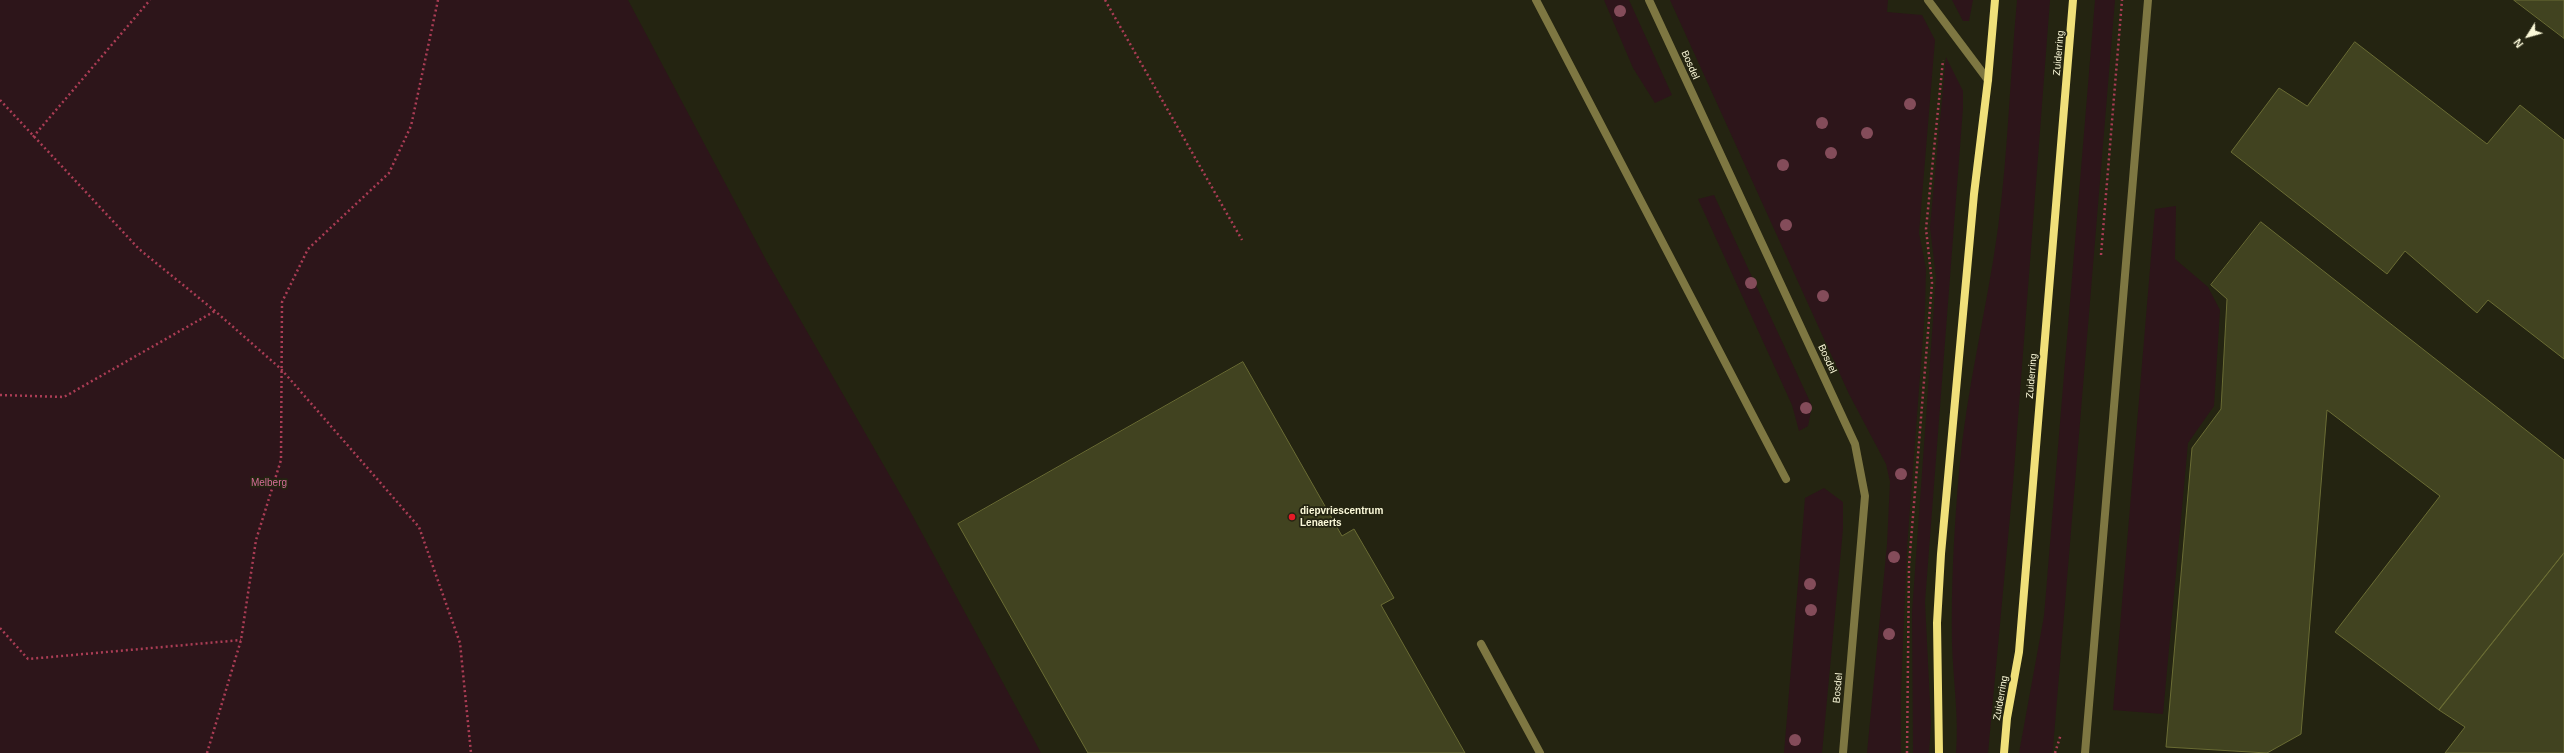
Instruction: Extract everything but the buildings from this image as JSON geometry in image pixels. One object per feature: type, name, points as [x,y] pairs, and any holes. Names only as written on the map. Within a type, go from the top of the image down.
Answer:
[{"type":"main road","points":[[1939,753],[1937,623],[1941,554],[1973,202],[1988,80],[1995,0]]},
{"type":"main road","name":"Zuiderring","points":[[2004,753],[2007,718],[2019,652],[2074,0]]},
{"type":"street","points":[[1536,0],[1786,479]]},
{"type":"street","name":"Bosdel","points":[[1650,0],[1856,444],[1865,496],[1842,753]]},
{"type":"street","points":[[1928,0],[1988,80]]},
{"type":"street","points":[[2085,753],[2148,0]]},
{"type":"street","points":[[1481,644],[1540,753]]},
{"type":"path","points":[[33,137],[150,0]]},
{"type":"path","points":[[207,753],[242,640],[256,540],[280,460],[282,302],[308,249],[389,173],[411,126],[438,0]]},
{"type":"path","points":[[1106,0],[1242,240]]},
{"type":"path","points":[[1907,753],[1909,565],[1932,283],[1926,229],[1946,26]]},
{"type":"path","points":[[0,100],[139,249],[215,311],[281,369],[419,527],[460,643],[471,753]]},
{"type":"path","points":[[0,395],[64,397],[215,311]]},
{"type":"path","points":[[0,628],[28,658],[242,640]]},
{"type":"green space","name":"Melberg","points":[[0,0],[628,0],[766,260],[910,511],[1041,753],[0,753]]},
{"type":"green space","points":[[1604,0],[1629,0],[1672,95],[1655,103],[1633,68]]},
{"type":"green space","points":[[1670,0],[1888,0],[1887,12],[1922,15],[1935,40],[1919,233],[1926,269],[1925,310],[1907,548],[1901,690],[1901,753],[1867,753],[1887,544],[1890,482],[1886,464],[1849,394]]},
{"type":"green space","points":[[1952,0],[1973,0],[1969,21],[1963,21]]},
{"type":"green space","points":[[2017,0],[2050,0],[2013,484],[1988,753],[1956,753],[1957,725],[1953,657],[1952,600],[1957,493],[1966,411],[1998,228],[2007,143]]},
{"type":"green space","points":[[2095,0],[2115,0],[2053,748],[2052,753],[2019,753],[2044,616]]},
{"type":"green space","points":[[1946,57],[1963,91],[1963,108],[1925,602],[1931,723],[1929,753],[1913,753],[1912,612],[1936,278],[1930,227]]},
{"type":"green space","points":[[1714,195],[1812,406],[1808,426],[1799,431],[1792,405],[1698,199]]},
{"type":"green space","points":[[2176,206],[2175,259],[2208,287],[2220,310],[2214,406],[2188,443],[2163,714],[2113,710],[2155,209]]},
{"type":"green space","points":[[1824,488],[1843,502],[1843,529],[1822,753],[1784,753],[1805,498]]},
{"type":"place","name":"diepvriescentrum Lenaerts","points":[[1292,517]]}]
